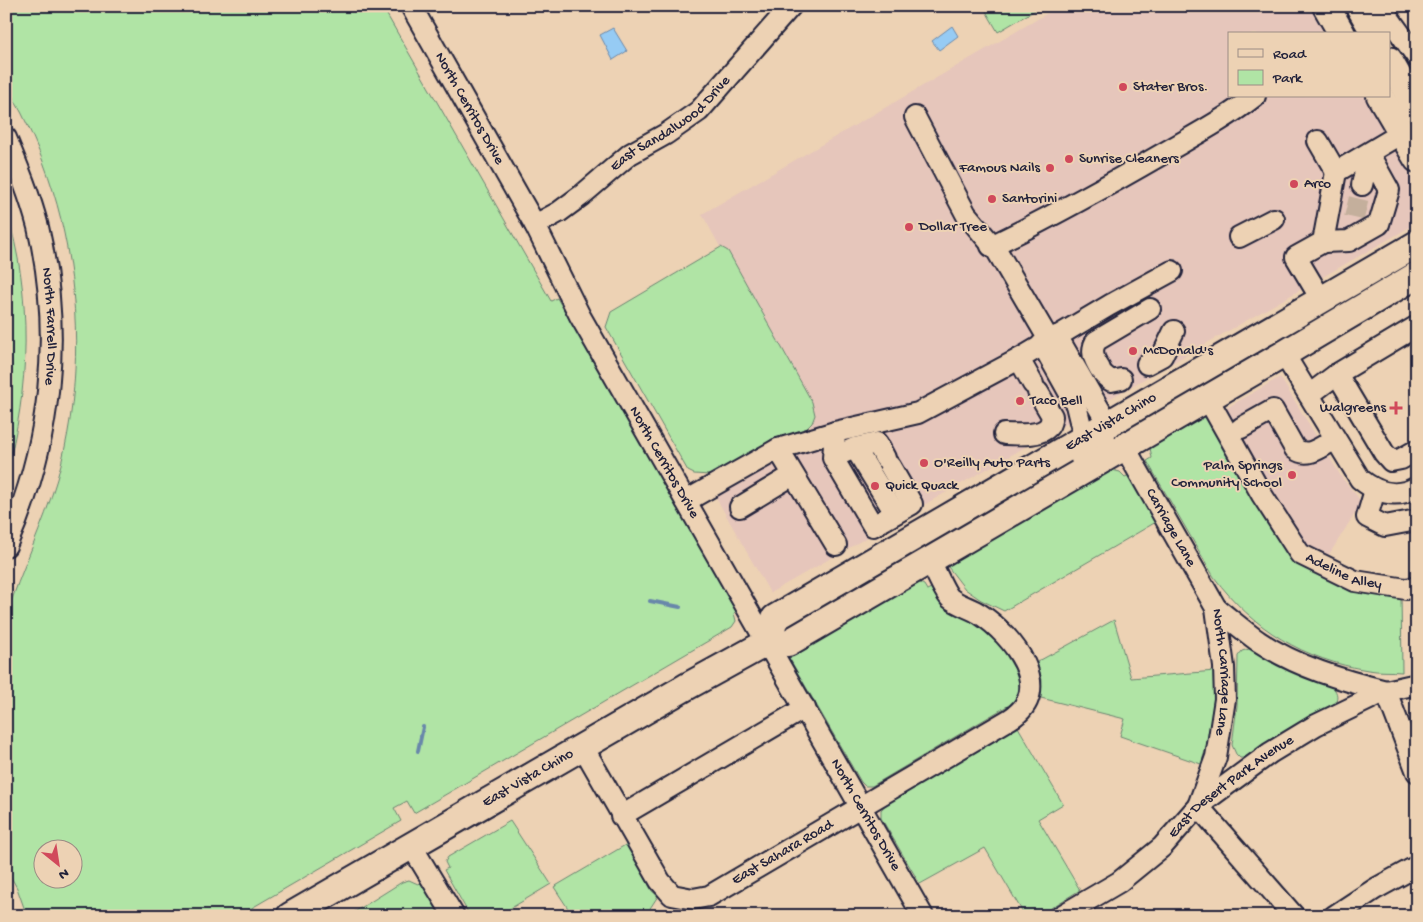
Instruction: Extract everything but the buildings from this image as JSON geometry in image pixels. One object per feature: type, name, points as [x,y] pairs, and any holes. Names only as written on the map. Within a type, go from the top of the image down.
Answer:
[{"type":"main road","points":[[1326,6],[1341,32]]},
{"type":"main road","points":[[1390,62],[1417,110]]},
{"type":"main road","points":[[1381,98],[1417,159]]},
{"type":"main road","name":"East Vista Chino","points":[[768,642],[775,618],[1417,244]]},
{"type":"main road","name":"East Vista Chino","points":[[290,916],[768,642],[788,643],[1417,275]]},
{"type":"street","name":"North Cerritos Drive","points":[[411,6],[535,225],[580,316],[923,916]]},
{"type":"street","name":"East Sandalwood Drive","points":[[535,225],[559,212],[582,195],[630,154],[666,134],[699,111],[791,6]]},
{"type":"street","points":[[1375,16],[1417,57]]},
{"type":"street","points":[[991,246],[1112,183],[1231,113],[1252,98]]},
{"type":"street","points":[[915,117],[960,205],[972,223],[997,251],[1049,340],[1108,424],[1101,448],[1025,492],[984,528]]},
{"type":"street","points":[[1336,172],[1402,133]]},
{"type":"street","name":"North Farrell Drive","points":[[6,138],[19,167],[37,226],[48,286],[51,348],[48,395],[39,450],[19,517],[6,546]]},
{"type":"street","points":[[1318,141],[1336,172],[1323,242]]},
{"type":"street","points":[[1362,185],[1369,154]]},
{"type":"street","points":[[1321,299],[1296,257],[1323,242],[1349,241],[1379,224],[1389,190],[1369,154]]},
{"type":"street","points":[[1349,241],[1354,218]]},
{"type":"street","points":[[1239,237],[1274,219]]},
{"type":"street","points":[[686,501],[778,449],[835,432],[918,413],[1019,359],[1049,340],[1172,271]]},
{"type":"street","points":[[1150,309],[1096,341],[1092,348],[1093,356],[1123,372],[1162,356],[1174,331]]},
{"type":"street","points":[[1309,394],[1337,374],[1417,326]]},
{"type":"street","points":[[1049,340],[1076,405],[1084,438]]},
{"type":"street","points":[[1284,354],[1360,479],[1375,490],[1389,494],[1416,490]]},
{"type":"street","points":[[1004,434],[1039,432],[1050,425],[1052,416],[1019,359]]},
{"type":"street","points":[[1337,374],[1384,453],[1391,461],[1401,459],[1413,452]]},
{"type":"street","name":"Adeline Alley","points":[[1208,399],[1262,496],[1300,554],[1355,581],[1406,589],[1417,587]]},
{"type":"street","points":[[1241,428],[1273,410],[1295,449],[1301,453],[1309,454],[1335,439]]},
{"type":"street","points":[[832,458],[855,448],[877,443],[912,504],[873,526],[832,458],[835,432]]},
{"type":"street","name":"Carriage Lane","points":[[1124,446],[1216,608]]},
{"type":"street","points":[[855,448],[895,513]]},
{"type":"street","points":[[778,449],[836,545]]},
{"type":"street","points":[[740,507],[793,475]]},
{"type":"street","points":[[1375,490],[1367,517],[1385,526],[1417,520]]},
{"type":"street","name":"East Sahara Road","points":[[583,747],[660,881],[672,895],[694,899],[709,896],[1016,715],[1026,705],[1032,687],[1029,673],[1010,639],[981,615],[949,597],[930,560]]},
{"type":"street","name":"North Carriage Lane","points":[[1216,608],[1259,641],[1305,666],[1350,682],[1386,691]]},
{"type":"street","name":"North Carriage Lane","points":[[1198,806],[1216,756],[1225,699],[1224,667],[1216,608]]},
{"type":"street","name":"East Desert Park Avenue","points":[[1061,916],[1119,882],[1162,847],[1198,806],[1270,753],[1316,726],[1386,691],[1417,684]]},
{"type":"street","points":[[1386,691],[1417,772]]},
{"type":"street","points":[[621,816],[805,708]]},
{"type":"street","points":[[1198,806],[1294,916]]},
{"type":"street","points":[[412,845],[454,916]]},
{"type":"street","points":[[1334,916],[1362,897],[1417,866]]},
{"type":"shaded area","points":[[1060,6],[1314,6],[1328,32],[1228,32],[1228,98],[1366,98],[1417,186],[1417,223],[770,593],[705,478],[775,440],[809,429],[814,417],[702,214]]},
{"type":"shaded area","name":"Palm Springs Community School","points":[[1280,377],[1342,478],[1362,502],[1320,569],[1211,417]]},
{"type":"green space","points":[[6,6],[382,6],[551,301],[557,298],[737,611],[734,613],[736,621],[732,627],[414,813],[407,801],[394,808],[401,821],[238,916],[27,916],[17,888],[6,868],[6,617],[57,479],[65,449],[70,418],[76,356],[70,263],[64,233],[48,176],[24,117],[6,83]]},
{"type":"green space","points":[[983,6],[1042,6],[998,32]]},
{"type":"green space","points":[[6,210],[21,275],[25,342],[20,409],[6,474]]},
{"type":"green space","points":[[721,247],[728,251],[812,402],[815,415],[812,423],[806,429],[772,440],[710,475],[694,474],[688,471],[606,327],[611,312]]},
{"type":"green space","points":[[1207,411],[1297,554],[1401,593],[1402,672],[1372,671],[1322,659],[1301,650],[1263,627],[1229,596],[1214,577],[1147,461],[1152,458],[1150,448],[1158,441]]},
{"type":"green space","points":[[1108,469],[1120,472],[1125,477],[1129,475],[1156,522],[1004,611],[981,600],[965,589],[945,563]]},
{"type":"green space","points":[[918,582],[924,585],[927,590],[933,587],[996,638],[1021,680],[1019,695],[1009,705],[872,786],[865,786],[788,656]]},
{"type":"green space","points":[[1114,620],[1131,678],[1215,671],[1215,695],[1212,718],[1201,764],[1120,736],[1125,719],[1041,698],[1042,680],[1037,662]]},
{"type":"green space","points":[[1249,649],[1263,654],[1299,674],[1330,686],[1335,690],[1337,697],[1335,705],[1246,758],[1240,758],[1232,745],[1237,706],[1238,656],[1242,651]]},
{"type":"green space","points":[[1018,727],[1063,804],[1038,819],[1080,890],[1038,916],[1025,916],[985,848],[920,884],[881,818],[881,810],[886,804]]},
{"type":"green space","points":[[510,821],[551,884],[498,916],[470,916],[444,870],[448,868],[445,862],[448,857]]},
{"type":"green space","points":[[627,844],[652,891],[658,896],[645,916],[573,916],[554,887]]},
{"type":"green space","points":[[409,880],[418,884],[423,882],[442,916],[348,916],[402,882]]},
{"type":"water","points":[[952,26],[958,36],[939,50],[932,41]]},
{"type":"water","points":[[613,28],[627,51],[613,60],[600,35]]},
{"type":"waterway","points":[[650,601],[680,607]]},
{"type":"waterway","points":[[418,751],[423,727]]},
{"type":"tunnel","points":[[1354,218],[1362,185]]},
{"type":"place","name":"Stater Bros.","points":[[1123,87]]},
{"type":"place","name":"Sunrise Cleaners","points":[[1069,159]]},
{"type":"place","name":"Famous Nails","points":[[1050,168]]},
{"type":"place","name":"Arco","points":[[1294,184]]},
{"type":"place","name":"Santorini","points":[[992,199]]},
{"type":"place","name":"Dollar Tree","points":[[909,227]]},
{"type":"place","name":"McDonald's","points":[[1133,351]]},
{"type":"place","name":"Taco Bell","points":[[1020,401]]},
{"type":"place","name":"Walgreens","points":[[1396,408]]},
{"type":"place","name":"O'Reilly Auto Parts","points":[[924,463]]},
{"type":"place","name":"Palm Springs Community School","points":[[1292,475]]},
{"type":"place","name":"Quick Quack","points":[[875,486]]}]
